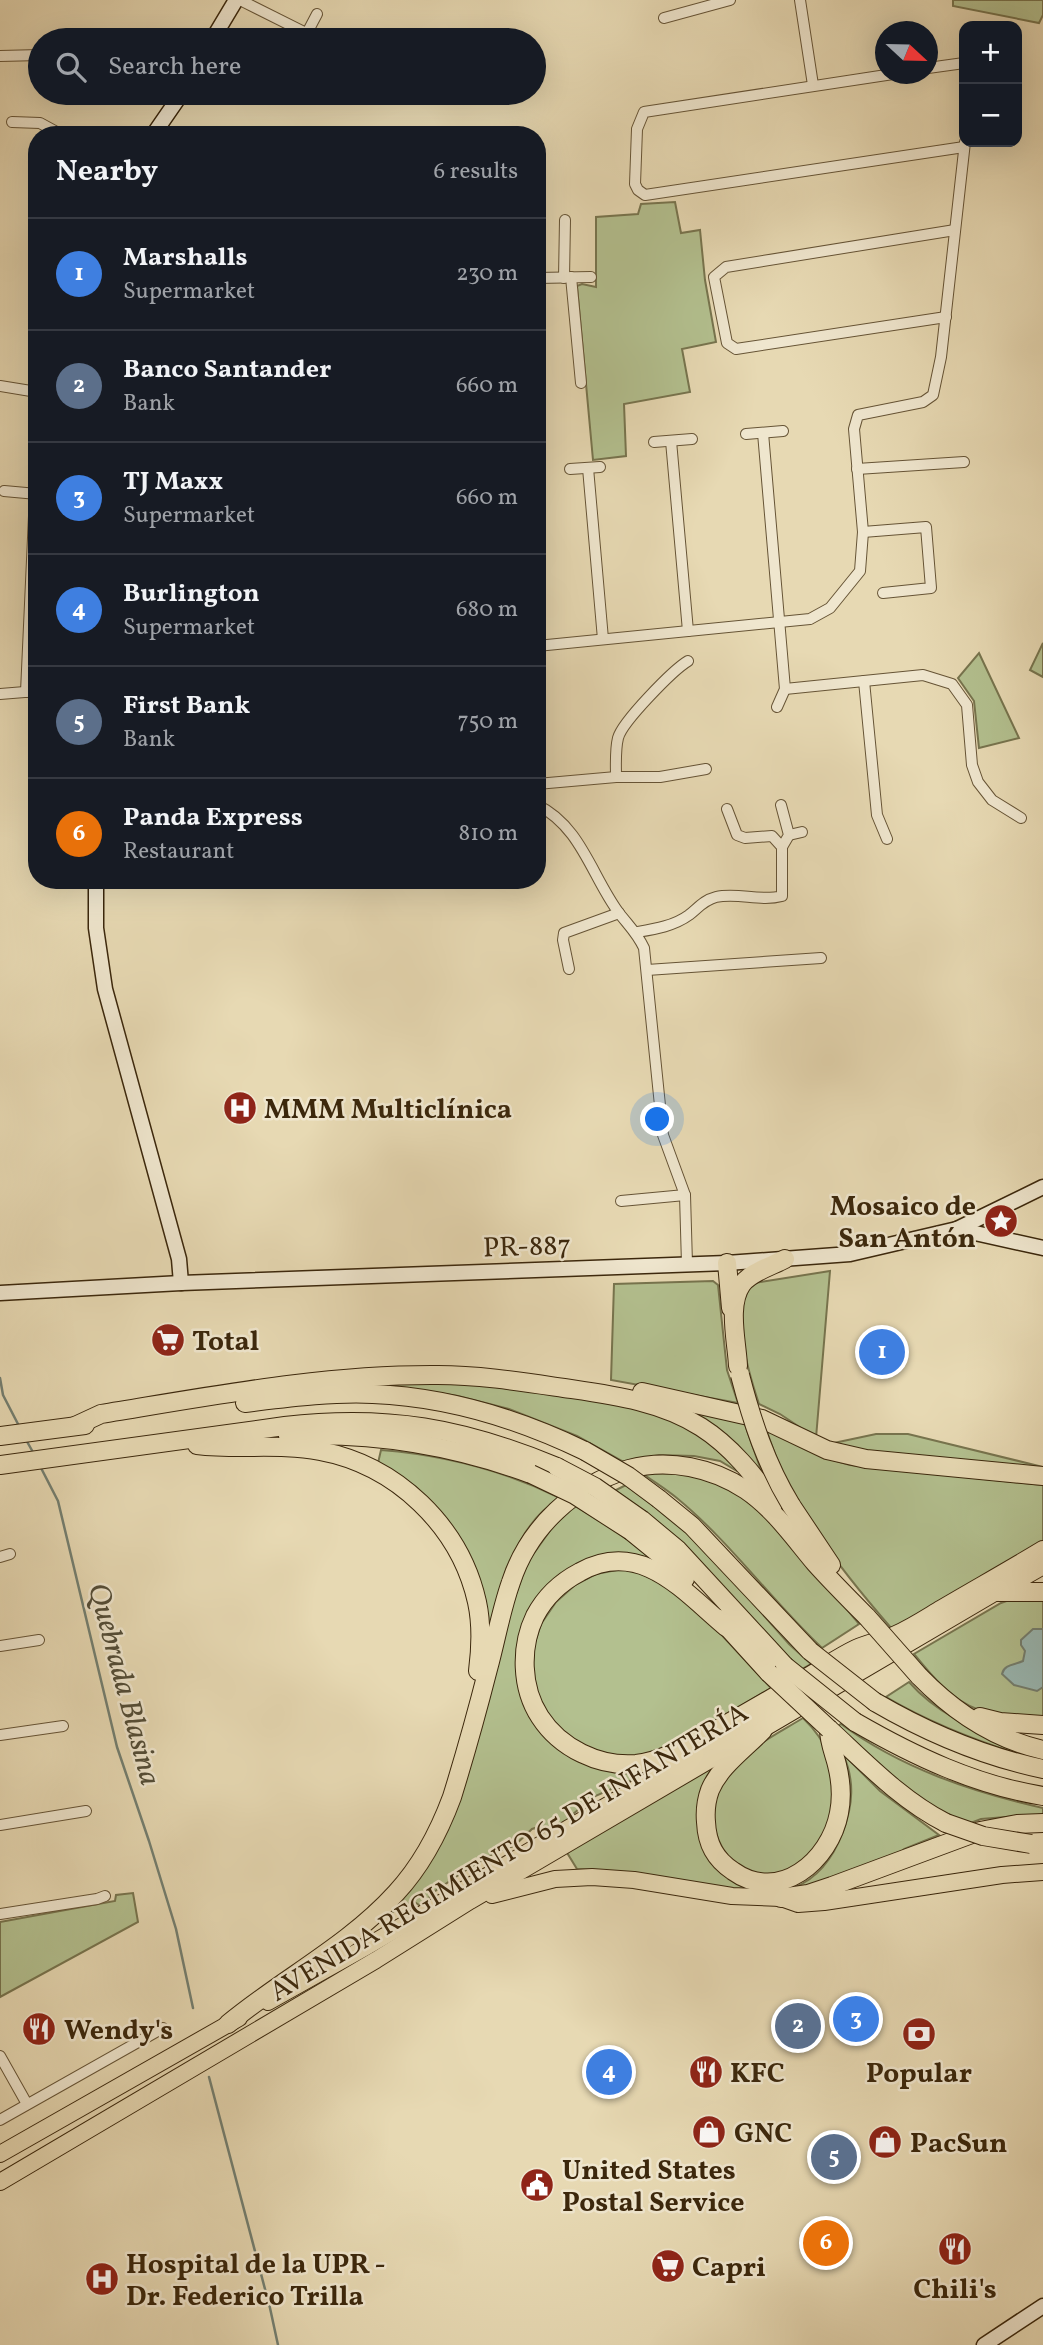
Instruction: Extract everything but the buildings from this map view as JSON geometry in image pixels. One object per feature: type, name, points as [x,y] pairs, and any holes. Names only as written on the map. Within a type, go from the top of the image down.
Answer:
[{"type":"highway","points":[[739,1370],[735,1320],[738,1293],[749,1278],[785,1259]]},
{"type":"highway","points":[[727,1263],[732,1328],[739,1370],[757,1434],[778,1484],[867,1617]]},
{"type":"highway","points":[[75,1426],[101,1414],[300,1383],[486,1372],[610,1385],[724,1409],[762,1419],[843,1455],[1043,1476]]},
{"type":"highway","points":[[440,1375],[608,1394],[641,1402],[684,1418],[712,1435],[739,1459],[773,1502],[791,1534]]},
{"type":"highway","points":[[0,1436],[268,1400],[319,1395],[374,1394],[432,1400],[536,1429],[585,1451],[628,1476],[659,1499],[692,1526],[810,1651],[875,1702],[913,1724],[958,1744],[1043,1769]]},
{"type":"highway","points":[[0,1465],[314,1422],[370,1421],[456,1433],[498,1444],[557,1467],[595,1488],[636,1525],[726,1627]]},
{"type":"highway","points":[[173,1442],[314,1435],[387,1438],[474,1454],[531,1474],[636,1525],[678,1550],[829,1729],[891,1786],[922,1809],[946,1823],[983,1836],[1037,1844]]},
{"type":"highway","points":[[173,1442],[227,1448],[295,1448],[333,1453],[377,1471],[425,1506],[457,1550],[477,1600],[481,1636],[472,1730]]},
{"type":"highway","points":[[228,2024],[258,1999],[356,1930],[403,1885],[439,1831],[452,1797],[513,1574],[534,1536],[555,1512],[576,1494],[606,1476],[635,1467],[653,1465],[696,1468],[729,1480],[746,1490],[771,1511],[833,1583],[940,1698],[960,1713],[1007,1739],[1043,1750]]},
{"type":"highway","name":"AVENIDA REGIMIENTO 65 DE INFANTERÍA","points":[[898,1635],[1043,1549]]},
{"type":"highway","points":[[898,1635],[856,1649],[674,1753],[638,1764],[606,1762],[578,1751],[554,1734],[538,1715],[526,1683],[526,1641],[535,1616],[553,1591],[586,1568],[613,1561],[634,1563],[652,1568],[679,1586],[777,1670],[855,1721],[889,1742],[937,1765],[999,1786],[1043,1796]]},
{"type":"highway","name":"AVENIDA REGIMIENTO 65 DE INFANTERÍA","points":[[996,1592],[1043,1565]]},
{"type":"highway","points":[[996,1592],[1043,1592]]},
{"type":"highway","points":[[960,1713],[1000,1722],[1043,1725]]},
{"type":"highway","points":[[763,1730],[718,1776],[707,1802],[706,1830],[714,1853],[729,1869],[747,1879],[771,1883],[784,1881],[806,1870],[816,1860],[833,1832],[838,1815],[840,1784],[829,1741],[829,1729]]},
{"type":"highway","points":[[781,1898],[808,1894],[832,1886],[987,1829],[1043,1822]]},
{"type":"main road","name":"AVENIDA REGIMIENTO 65 DE INFANTERÍA","points":[[0,2182],[376,1960],[470,1901],[996,1592]]},
{"type":"main road","name":"AVENIDA REGIMIENTO 65 DE INFANTERÍA","points":[[0,2154],[366,1947],[898,1635]]},
{"type":"main road","points":[[470,1901],[555,1879],[592,1877],[634,1880],[732,1896],[781,1898],[798,1904],[1043,1872]]},
{"type":"main road","points":[[0,2142],[9,2137],[29,2136]]},
{"type":"street","points":[[220,28],[238,0],[297,28]]},
{"type":"street","points":[[664,18],[730,0]]},
{"type":"street","points":[[800,0],[813,85]]},
{"type":"street","points":[[310,28],[317,14]]},
{"type":"street","points":[[0,57],[28,56]]},
{"type":"street","points":[[938,67],[959,64]]},
{"type":"street","points":[[875,76],[644,113],[637,129],[635,184],[645,195],[959,145]]},
{"type":"street","points":[[159,126],[174,105]]},
{"type":"street","points":[[12,122],[40,123],[46,126]]},
{"type":"street","points":[[546,645],[810,619],[830,608],[860,570],[863,531],[854,429],[858,415],[923,402],[933,395],[946,317],[965,147]]},
{"type":"street","points":[[565,220],[567,278],[581,383]]},
{"type":"street","points":[[946,317],[736,349],[727,343],[714,277],[726,267],[955,230]]},
{"type":"street","points":[[546,278],[591,277]]},
{"type":"street","points":[[0,386],[28,391]]},
{"type":"street","points":[[746,434],[783,431]]},
{"type":"street","points":[[763,433],[785,689],[777,707]]},
{"type":"street","points":[[654,442],[692,439]]},
{"type":"street","points":[[671,441],[688,631]]},
{"type":"street","points":[[858,469],[964,462]]},
{"type":"street","points":[[570,470],[600,467]]},
{"type":"street","points":[[588,468],[603,639]]},
{"type":"street","points":[[4,491],[28,493]]},
{"type":"street","points":[[863,531],[926,527],[931,588],[883,593]]},
{"type":"street","points":[[616,777],[618,738],[622,728],[678,667],[688,661]]},
{"type":"street","points":[[785,689],[923,675],[952,684],[967,705],[972,765],[978,782],[992,800],[1021,818]]},
{"type":"street","points":[[864,681],[877,815],[887,839]]},
{"type":"street","points":[[0,694],[28,691]]},
{"type":"street","points":[[546,783],[616,777],[660,777],[706,769]]},
{"type":"street","points":[[637,932],[676,923],[713,898],[782,896],[780,860],[782,847],[789,835],[781,805]]},
{"type":"street","points":[[727,809],[737,835],[746,838],[772,835],[782,847]]},
{"type":"street","points":[[546,810],[568,827],[619,913],[637,932],[645,948],[663,1135],[685,1195],[687,1264]]},
{"type":"street","points":[[789,835],[802,832]]},
{"type":"street","points":[[96,889],[96,928],[105,989],[179,1259],[181,1283]]},
{"type":"street","points":[[569,969],[564,933],[619,913]]},
{"type":"street","points":[[648,970],[821,958]]},
{"type":"street","name":"PR-887","points":[[0,1293],[181,1283],[727,1263],[850,1254],[957,1229],[1043,1187]]},
{"type":"street","points":[[621,1201],[685,1195]]},
{"type":"street","points":[[957,1229],[1043,1248]]},
{"type":"street","points":[[0,1646],[39,1640]]},
{"type":"street","points":[[0,1735],[63,1726]]},
{"type":"street","points":[[0,1825],[86,1811]]},
{"type":"street","points":[[0,1914],[105,1896]]},
{"type":"street","points":[[0,2120],[163,2028]]},
{"type":"street","points":[[0,2056],[27,2104]]},
{"type":"street","points":[[984,2345],[1041,2313]]},
{"type":"green space","points":[[953,0],[1043,0],[1043,15],[1039,23],[953,6]]},
{"type":"green space","points":[[675,202],[681,233],[700,230],[705,280],[716,342],[682,349],[690,392],[624,404],[626,456],[593,460],[577,286],[582,284],[596,287],[596,217],[638,214],[641,204]]},
{"type":"green space","points":[[1043,643],[1043,677],[1030,670]]},
{"type":"green space","points":[[979,653],[1019,738],[979,748],[974,701],[958,678]]},
{"type":"green space","points":[[830,1271],[816,1438],[780,1414],[759,1404],[746,1359],[742,1308],[746,1294],[754,1283]]},
{"type":"green space","points":[[713,1281],[718,1285],[727,1370],[738,1403],[611,1380],[614,1284]]},
{"type":"green space","points":[[447,1381],[617,1402],[676,1421],[721,1450],[738,1470],[720,1461],[694,1456],[659,1455],[624,1462],[577,1436],[509,1409],[458,1396],[387,1385]]},
{"type":"green space","points":[[668,1404],[744,1422],[761,1470],[770,1486]]},
{"type":"green space","points":[[766,1428],[833,1460],[850,1465],[1043,1485],[1043,1541],[892,1629],[835,1559],[802,1510]]},
{"type":"green space","points":[[876,1434],[908,1434],[1043,1467],[1043,1471],[861,1452],[829,1444]]},
{"type":"green space","points":[[381,1450],[473,1465],[517,1479],[560,1498],[531,1524],[514,1554],[490,1636],[481,1586],[378,1463]]},
{"type":"green space","points":[[642,1473],[685,1474],[707,1478],[717,1481],[745,1499],[764,1514],[798,1549],[859,1624],[822,1648],[697,1516],[674,1495]]},
{"type":"green space","points":[[626,1485],[691,1533],[789,1644],[811,1664],[802,1669],[794,1663],[614,1491]]},
{"type":"green space","points":[[574,1505],[615,1530],[654,1561],[602,1557],[524,1630],[544,1733],[642,1773],[641,1776],[593,1797],[572,1815],[564,1827],[541,1839],[535,1828],[532,1829],[514,1846],[498,1851],[463,1872],[419,1905],[413,1901],[381,1919],[413,1885],[527,1563],[554,1525]]},
{"type":"green space","points":[[622,1569],[652,1575],[704,1616],[771,1688],[674,1746],[641,1758],[601,1755],[557,1729],[537,1696],[532,1673],[533,1649],[541,1624],[556,1602],[575,1585],[596,1574]]},
{"type":"green space","points":[[1043,1597],[1043,1722],[994,1714],[969,1706],[942,1686],[914,1654],[1001,1603],[1012,1599]]},
{"type":"green space","points":[[909,1682],[937,1707],[953,1717],[1038,1760],[960,1733],[886,1697]]},
{"type":"green space","points":[[803,1718],[819,1736],[828,1754],[833,1799],[828,1825],[816,1848],[801,1865],[767,1874],[749,1871],[734,1862],[722,1848],[713,1812],[717,1793],[726,1775],[742,1757]]},
{"type":"green space","points":[[841,1724],[864,1740],[913,1766],[964,1786],[1043,1808],[1043,1816],[981,1819],[968,1824],[955,1819],[909,1792],[836,1727]]},
{"type":"green space","points":[[843,1754],[880,1791],[939,1835],[904,1849],[899,1855],[836,1879],[804,1888],[766,1892],[795,1887],[822,1868],[843,1832],[849,1812],[849,1774]]},
{"type":"green space","points":[[713,1767],[717,1773],[702,1808],[702,1840],[716,1866],[738,1884],[766,1892],[722,1890],[577,1869],[566,1851]]},
{"type":"green space","points":[[133,1893],[138,1922],[0,1997],[0,1922],[115,1901],[116,1895]]},
{"type":"water","points":[[1033,1629],[1043,1629],[1043,1687],[1037,1691],[1014,1685],[1002,1674],[1007,1667],[1023,1661],[1025,1651],[1021,1640]]},
{"type":"waterway","name":"Quebrada Blasina","points":[[0,1378],[3,1395],[19,1426]]},
{"type":"waterway","name":"Quebrada Blasina","points":[[25,1438],[34,1454]]},
{"type":"waterway","name":"Quebrada Blasina","points":[[40,1466],[58,1501],[117,1747],[176,1929],[193,2008]]},
{"type":"waterway","name":"Quebrada Blasina","points":[[209,2077],[278,2345]]},
{"type":"place","name":"MMM Multiclínica","points":[[240,1108]]},
{"type":"place","name":"Mosaico de San Antón","points":[[1001,1221]]},
{"type":"place","name":"Total","points":[[168,1340]]},
{"type":"place","name":"Marshalls","points":[[882,1352]]},
{"type":"place","name":"TJ Maxx","points":[[856,2019]]},
{"type":"place","name":"Banco Santander","points":[[798,2026]]},
{"type":"place","name":"Wendy's","points":[[39,2029]]},
{"type":"place","name":"Popular","points":[[919,2034]]},
{"type":"place","name":"Burlington","points":[[609,2072]]},
{"type":"place","name":"KFC","points":[[706,2072]]},
{"type":"place","name":"GNC","points":[[709,2132]]},
{"type":"place","name":"PacSun","points":[[885,2142]]},
{"type":"place","name":"First Bank","points":[[834,2157]]},
{"type":"place","name":"United States Postal Service","points":[[537,2185]]},
{"type":"place","name":"Panda Express","points":[[826,2243]]},
{"type":"place","name":"Chili's","points":[[955,2249]]},
{"type":"place","name":"Capri","points":[[668,2266]]},
{"type":"place","name":"Hospital de la UPR - Dr. Federico Trilla","points":[[102,2279]]}]
